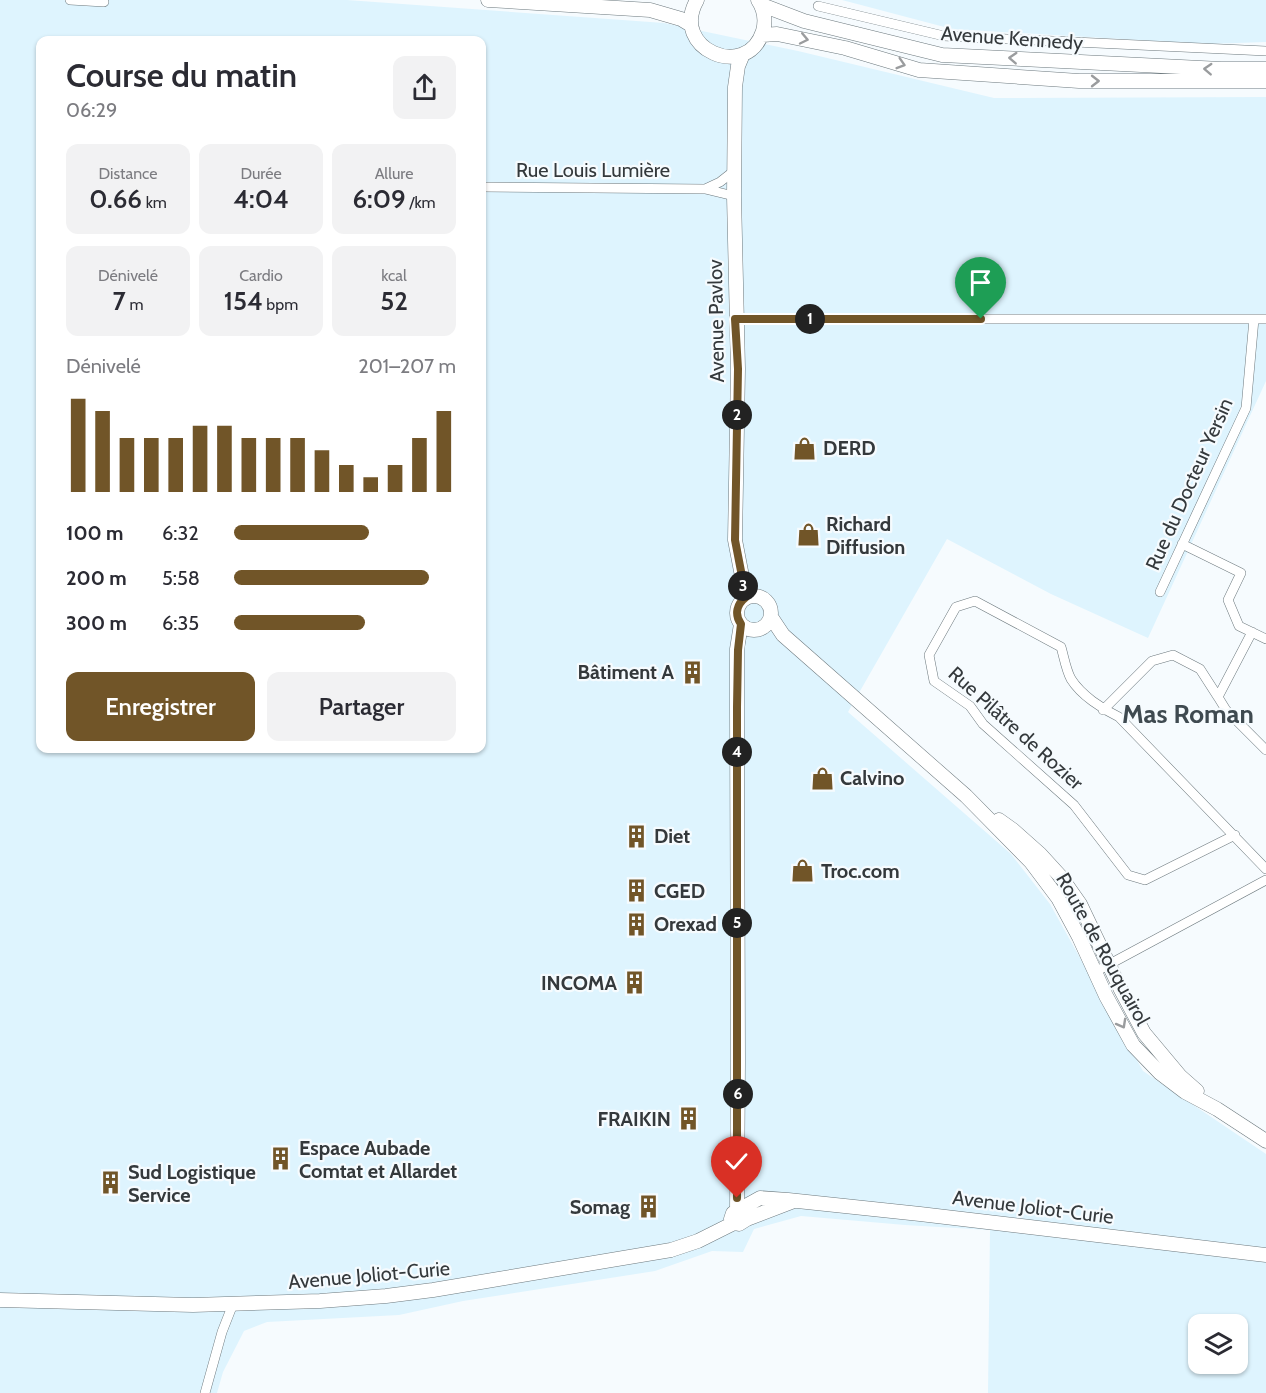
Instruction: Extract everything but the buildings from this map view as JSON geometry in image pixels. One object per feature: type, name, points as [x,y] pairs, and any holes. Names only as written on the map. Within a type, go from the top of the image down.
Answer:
[{"type":"street","points":[[70,0],[104,2]]},
{"type":"street","points":[[488,0],[650,10],[681,19],[691,25]]},
{"type":"street","points":[[697,0],[691,13],[694,35],[700,45],[718,56],[743,54],[757,43],[765,25],[760,3]]},
{"type":"street","name":"Avenue Kennedy","points":[[760,3],[804,21],[942,55],[1221,69],[1266,69]]},
{"type":"street","points":[[804,21],[818,3],[944,36],[1266,51]]},
{"type":"street","name":"Avenue Kennedy","points":[[762,35],[777,34],[845,48],[919,70],[1079,81],[1266,81]]},
{"type":"street","name":"Avenue Pavlov","points":[[743,54],[738,66],[735,87],[735,319],[738,369],[735,540],[737,553],[752,596]]},
{"type":"street","name":"Avenue Pavlov","points":[[718,56],[735,87]]},
{"type":"street","points":[[705,189],[720,182],[734,171]]},
{"type":"street","name":"Rue Louis Lumière","points":[[486,187],[705,189],[734,196]]},
{"type":"street","points":[[735,319],[1266,320]]},
{"type":"street","name":"Rue du Docteur Yersin","points":[[1160,592],[1246,408],[1254,320]]},
{"type":"street","points":[[1182,544],[1241,573],[1228,600],[1239,626],[1266,639]]},
{"type":"street","points":[[740,1215],[738,650],[750,628],[769,623],[772,611],[763,597],[752,596],[742,601],[737,610],[738,620],[750,628]]},
{"type":"street","name":"Rue Pilâtre de Rozier","points":[[1234,835],[1145,880],[1128,875],[1074,805],[983,724],[970,706],[934,681],[929,655],[956,607],[975,601],[1061,647],[1070,677],[1077,687],[1102,710],[1119,717],[1234,835],[1266,869]]},
{"type":"street","name":"Route de Rouquairol","points":[[771,617],[783,635],[966,796],[1031,862],[1058,898],[1133,1045],[1160,1073],[1185,1092],[1217,1109],[1266,1141]]},
{"type":"street","name":"Route de Rouquairol","points":[[750,628],[783,635]]},
{"type":"street","points":[[1218,697],[1252,632]]},
{"type":"street","points":[[1102,710],[1152,661],[1173,655],[1200,669],[1226,710],[1266,750]]},
{"type":"street","name":"Route de Rouquairol","points":[[966,796],[1013,830],[1061,877],[1080,904],[1144,1033],[1180,1076],[1217,1109]]},
{"type":"street","points":[[1095,972],[1266,880]]},
{"type":"street","name":"Avenue Joliot-Curie","points":[[0,1300],[193,1305],[320,1301],[386,1296],[494,1281],[671,1250],[698,1240],[740,1215],[760,1198],[1266,1255]]},
{"type":"street","points":[[206,1393],[222,1332],[233,1304]]},
{"type":"shaded area","points":[[0,0],[347,0],[664,23],[798,51],[994,98],[1266,97],[1266,381],[1148,638],[1051,594],[947,539],[848,712],[1011,854],[1050,904],[1143,1071],[1266,1154],[1266,1393],[988,1393],[990,1230],[801,1216],[754,1229],[743,1252],[712,1251],[655,1271],[463,1301],[399,1315],[267,1322],[244,1331],[223,1372],[217,1393],[0,1393]]},
{"type":"shaded area","points":[[842,0],[1266,0],[1266,42],[1206,44],[952,29]]},
{"type":"place","name":"DERD","points":[[805,448]]},
{"type":"place","name":"Richard Diffusion","points":[[808,535]]},
{"type":"place","name":"Bâtiment A","points":[[692,672]]},
{"type":"place","name":"Calvino","points":[[822,778]]},
{"type":"place","name":"Diet","points":[[636,836]]},
{"type":"place","name":"Troc.com","points":[[803,871]]},
{"type":"place","name":"CGED","points":[[636,891]]},
{"type":"place","name":"Orexad","points":[[636,924]]},
{"type":"place","name":"INCOMA","points":[[635,983]]},
{"type":"place","name":"FRAIKIN","points":[[689,1119]]},
{"type":"place","name":"Espace Aubade Comtat et Allardet","points":[[281,1159]]},
{"type":"place","name":"Sud Logistique Service","points":[[110,1183]]},
{"type":"place","name":"Somag","points":[[648,1207]]},
{"type":"district","name":"Mas Roman","points":[[1188,714]]},
{"type":"route","points":[[737,1198],[737,707],[741,624],[737,610],[746,597],[735,540],[738,369],[735,319],[981,319]]}]
